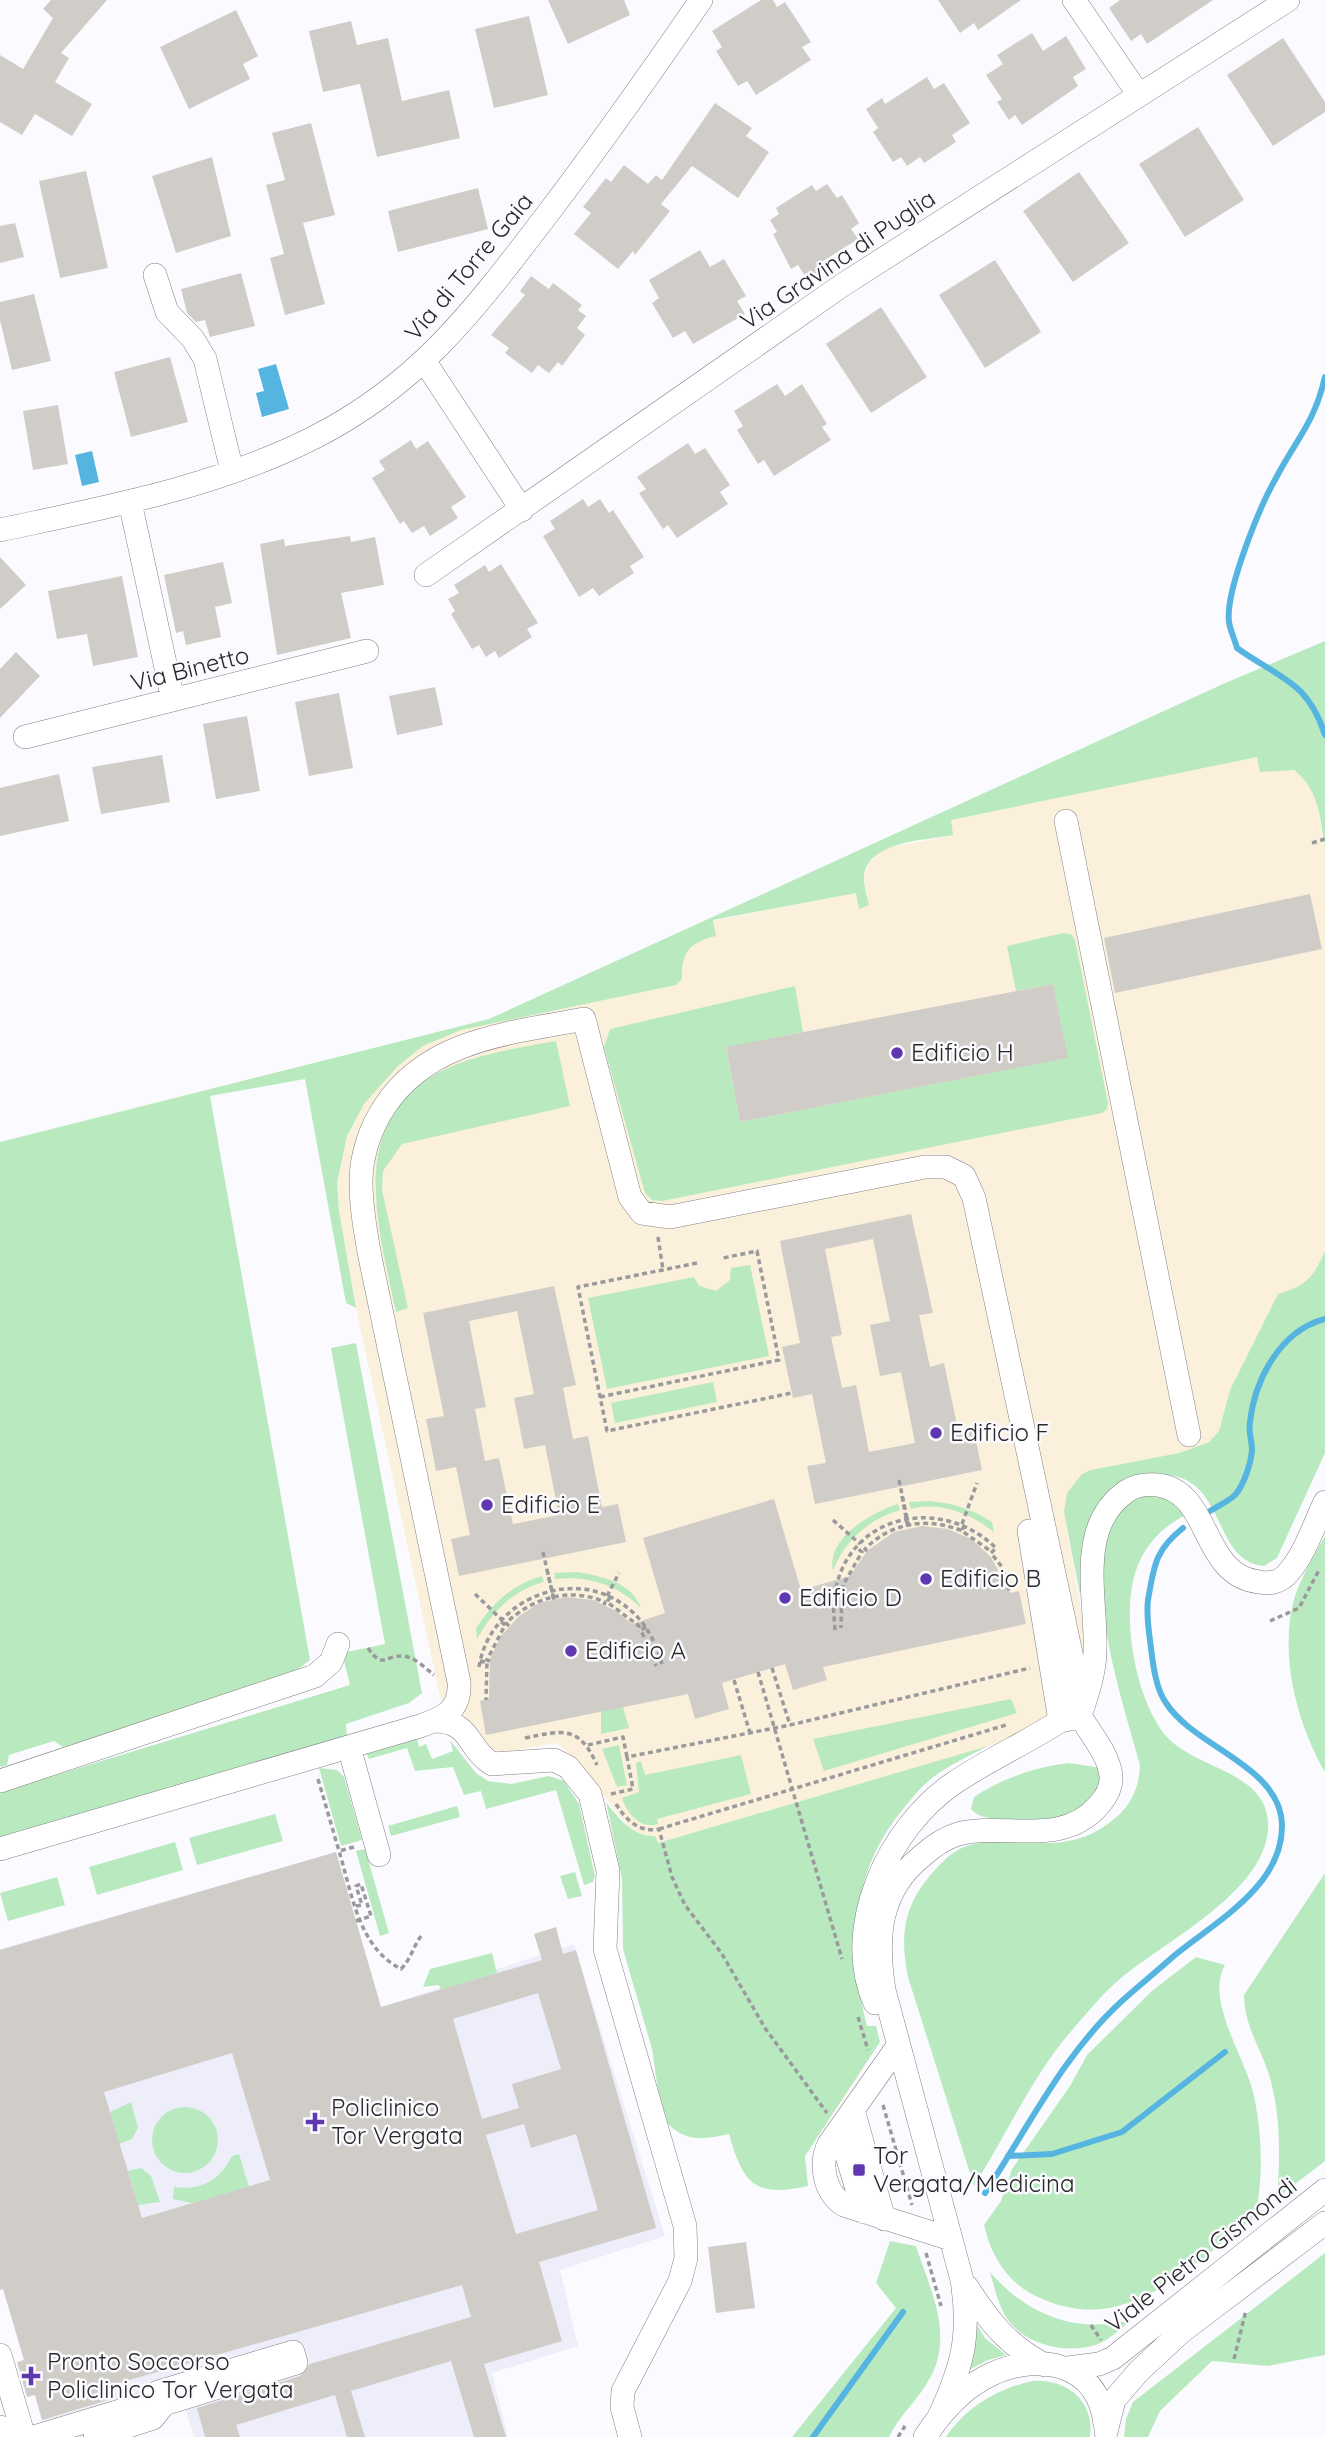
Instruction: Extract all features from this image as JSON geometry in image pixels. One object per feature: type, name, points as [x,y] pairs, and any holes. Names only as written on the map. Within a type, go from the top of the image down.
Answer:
[{"type":"street","name":"Via di Torre Gaia","points":[[0,530],[130,502],[232,471],[301,444],[333,427],[425,362],[480,301],[558,200],[701,0]]},
{"type":"street","points":[[1074,0],[1139,95]]},
{"type":"street","name":"Via Gravina di Puglia","points":[[426,575],[844,284],[1288,0]]},
{"type":"street","points":[[155,275],[167,312],[193,339],[205,359],[232,471]]},
{"type":"street","points":[[425,362],[522,510]]},
{"type":"street","points":[[130,502],[173,700]]},
{"type":"street","name":"Via Binetto","points":[[25,737],[367,651]]},
{"type":"street","points":[[1066,821],[1189,1435]]},
{"type":"street","points":[[0,1849],[434,1721],[476,1697],[367,1240],[362,1170],[374,1125],[396,1090],[432,1059],[500,1035],[584,1019],[630,1197],[642,1213],[665,1225],[925,1167],[956,1170],[968,1181],[974,1198],[1053,1663],[1070,1719],[1101,1749],[1111,1776],[1106,1796],[1093,1811],[1074,1823],[1051,1830],[954,1835],[913,1863],[896,1883],[883,1912],[879,1941],[884,1990],[962,2280],[967,2310],[965,2350],[932,2428]]},
{"type":"street","points":[[1020,1473],[1062,1610],[1061,1660],[1070,1719]]},
{"type":"street","points":[[898,2046],[873,1999],[864,1961],[866,1922],[886,1865],[909,1826],[942,1791],[1070,1719],[1094,1665],[1091,1590],[1096,1539],[1104,1516],[1117,1499],[1130,1489],[1143,1485],[1162,1486],[1179,1491],[1190,1503],[1209,1542],[1225,1565],[1246,1579],[1269,1583],[1287,1575],[1294,1565],[1325,1502]]},
{"type":"street","points":[[0,1782],[315,1676],[331,1662],[338,1644]]},
{"type":"street","points":[[434,1721],[448,1722],[461,1728],[480,1754],[492,1764],[546,1760],[561,1763],[583,1783],[593,1804],[608,1871],[605,1949],[675,2185],[687,2246],[680,2281],[623,2391],[622,2407],[630,2437]]},
{"type":"street","points":[[349,1747],[377,1848]]},
{"type":"street","points":[[898,2046],[844,2122],[874,2216],[951,2239]]},
{"type":"street","name":"Viale Pietro Gismondi","points":[[932,2428],[967,2390],[987,2376],[1015,2367],[1090,2366],[1113,2358],[1325,2190]]},
{"type":"street","name":"Viale Pietro Gismondi","points":[[1105,2435],[1114,2400],[1139,2371],[1181,2332],[1325,2223]]},
{"type":"street","points":[[962,2280],[1001,2335],[1016,2348],[1082,2375],[1096,2390],[1102,2403],[1105,2435]]},
{"type":"street","points":[[34,2437],[150,2402],[159,2392],[293,2352],[296,2363],[164,2404],[153,2418],[95,2437]]},
{"type":"street","points":[[0,2355],[24,2437]]},
{"type":"street","points":[[0,2427],[3,2437]]},
{"type":"path","points":[[1312,843],[1325,839]]},
{"type":"path","points":[[663,1270],[656,1240],[665,1225]]},
{"type":"path","points":[[600,1396],[779,1360],[757,1251],[723,1258]]},
{"type":"path","points":[[697,1263],[578,1287],[607,1431],[792,1393]]},
{"type":"path","points":[[899,1480],[908,1527]]},
{"type":"path","points":[[977,1483],[962,1531],[989,1550],[987,1552]]},
{"type":"path","points":[[902,1496],[908,1527]]},
{"type":"path","points":[[835,1630],[836,1587],[841,1572],[859,1546],[879,1529],[906,1519],[936,1517],[963,1525],[996,1548],[991,1553],[1002,1567],[1010,1593]]},
{"type":"path","points":[[833,1520],[862,1552],[847,1575],[842,1587],[845,1587]]},
{"type":"path","points":[[867,1551],[864,1549],[883,1535],[908,1527],[936,1524],[960,1530],[958,1533]]},
{"type":"path","points":[[543,1552],[553,1599]]},
{"type":"path","points":[[1269,1621],[1299,1608],[1325,1559]]},
{"type":"path","points":[[547,1570],[553,1599]]},
{"type":"path","points":[[619,1573],[607,1602],[639,1626],[638,1631]]},
{"type":"path","points":[[836,1587],[842,1589],[841,1629]]},
{"type":"path","points":[[478,1672],[480,1661],[501,1620],[524,1601],[551,1591],[581,1589],[609,1596],[622,1603],[646,1627],[662,1664]]},
{"type":"path","points":[[474,1594],[505,1625],[492,1646],[487,1660],[490,1661]]},
{"type":"path","points":[[509,1626],[506,1623],[528,1606],[566,1594],[593,1597],[605,1602],[604,1605]]},
{"type":"path","points":[[646,1627],[641,1630],[656,1666]]},
{"type":"path","points":[[368,1648],[375,1658],[385,1661],[403,1656],[417,1661],[476,1697],[486,1662],[480,1661]]},
{"type":"path","points":[[627,1757],[790,1725],[1053,1663]]},
{"type":"path","points":[[772,1668],[790,1725]]},
{"type":"path","points":[[758,1672],[844,1967]]},
{"type":"path","points":[[734,1679],[750,1733]]},
{"type":"path","points":[[607,1785],[617,1806],[634,1825],[647,1830],[659,1829],[1013,1723]]},
{"type":"path","points":[[602,1776],[588,1745],[622,1737],[633,1789],[611,1794]]},
{"type":"path","points":[[312,1758],[362,1929],[382,1957],[401,1969],[410,1960],[412,1949],[421,1936]]},
{"type":"path","points":[[659,1829],[672,1877],[685,1905],[722,1954],[765,2028],[824,2109],[844,2122]]},
{"type":"path","points":[[339,1851],[377,1848]]},
{"type":"path","points":[[356,1906],[362,1905],[356,1886],[361,1884],[371,1916],[356,1921]]},
{"type":"path","points":[[855,2006],[945,2318]]},
{"type":"path","points":[[1234,2359],[1246,2304]]},
{"type":"path","points":[[1091,2325],[1102,2342]]},
{"type":"path","points":[[898,2437],[906,2424]]},
{"type":"shaded area","points":[[1257,756],[1272,769],[1294,770],[1306,779],[1316,798],[1325,847],[1325,1251],[1318,1268],[1230,1390],[1219,1431],[1209,1442],[1179,1453],[1091,1470],[1064,1512],[1094,1686],[1052,1711],[1023,1736],[657,1843],[630,1829],[575,1759],[557,1743],[507,1752],[468,1750],[448,1733],[356,1308],[339,1211],[337,1183],[347,1136],[364,1104],[398,1066],[423,1046],[460,1030],[676,985],[682,979],[681,959],[712,921],[856,893],[859,909],[868,905],[864,876],[868,864],[887,848],[953,835],[950,820]]},
{"type":"shaded area","name":"Policlinico Tor Vergata","points":[[336,1852],[381,2007],[574,1944],[665,2236],[560,2270],[578,2346],[492,2373],[508,2437],[194,2437],[184,2404],[81,2437],[47,2437],[0,2278],[0,1949]]},
{"type":"green space","points":[[1325,641],[1325,847],[1320,815],[1309,786],[1294,770],[1260,772],[1257,757],[951,820],[953,835],[914,841],[886,849],[875,856],[867,866],[864,878],[869,905],[859,909],[856,893],[713,920],[716,936],[700,941],[689,950],[683,962],[682,979],[676,985],[461,1030],[423,1046],[398,1066],[364,1104],[347,1136],[337,1183],[339,1211],[356,1308],[346,1303],[305,1079],[210,1096],[310,1660],[297,1670],[255,1688],[63,1747],[54,1741],[9,1755],[7,1765],[0,1767],[0,1142],[489,1019],[1223,684]]},
{"type":"green space","points":[[1063,933],[1071,934],[1075,940],[1108,1103],[1107,1109],[1102,1113],[662,1201],[652,1200],[645,1193],[604,1047],[610,1029],[795,986],[803,1032],[726,1048],[740,1122],[1067,1058],[1053,984],[1016,991],[1007,946]]},
{"type":"green space","points":[[556,1041],[570,1106],[402,1144],[383,1171],[382,1190],[408,1308],[396,1312],[381,1242],[376,1171],[382,1139],[396,1109],[421,1084],[457,1064],[493,1053]]},
{"type":"green space","points":[[1325,1251],[1325,1453],[1277,1558],[1264,1566],[1245,1560],[1232,1546],[1201,1492],[1185,1479],[1160,1475],[1126,1481],[1082,1578],[1080,1595],[1064,1512],[1067,1493],[1082,1474],[1091,1470],[1179,1453],[1209,1442],[1219,1431],[1230,1390],[1278,1294],[1308,1280]]},
{"type":"green space","points":[[750,1265],[769,1356],[607,1389],[588,1298],[694,1277],[699,1286],[716,1291],[730,1280],[731,1268]]},
{"type":"green space","points":[[356,1343],[422,1693],[409,1703],[346,1724],[347,1739],[0,1844],[0,1792],[350,1685],[342,1653],[385,1644],[331,1348]]},
{"type":"green space","points":[[713,1382],[717,1402],[615,1423],[611,1403]]},
{"type":"green space","points":[[1152,1494],[1176,1503],[1184,1516],[1169,1525],[1151,1543],[1138,1565],[1132,1584],[1130,1630],[1133,1654],[1146,1701],[1167,1737],[1180,1748],[1227,1772],[1255,1792],[1264,1805],[1268,1822],[1265,1846],[1253,1869],[1235,1891],[1120,1979],[1073,2029],[1032,2086],[974,2186],[908,1977],[904,1952],[907,1918],[922,1886],[942,1862],[956,1851],[992,1841],[1049,1843],[1089,1835],[1123,1811],[1132,1798],[1140,1765],[1111,1658],[1104,1614],[1102,1573],[1107,1536],[1123,1509]]},
{"type":"green space","points":[[929,1501],[970,1510],[992,1522],[994,1532],[955,1511],[933,1507],[911,1509],[909,1502]]},
{"type":"green space","points":[[898,1504],[900,1510],[868,1525],[851,1541],[833,1571],[833,1559],[844,1537],[864,1520]]},
{"type":"green space","points":[[1325,1536],[1325,1772],[1306,1733],[1299,1711],[1293,1688],[1289,1643],[1294,1599]]},
{"type":"green space","points":[[577,1572],[605,1578],[623,1586],[637,1599],[641,1608],[623,1593],[601,1583],[555,1579],[554,1573]]},
{"type":"green space","points":[[542,1576],[544,1582],[523,1590],[505,1603],[489,1620],[477,1639],[476,1629],[496,1603],[522,1584]]},
{"type":"green space","points":[[1011,1699],[1017,1713],[824,1771],[813,1739]]},
{"type":"green space","points":[[623,1707],[629,1728],[601,1734],[601,1711]]},
{"type":"green space","points":[[417,1738],[419,1747],[426,1744],[432,1759],[453,1751],[450,1740],[476,1773],[488,1781],[511,1784],[549,1776],[564,1781],[579,1804],[595,1876],[593,1882],[584,1885],[556,1790],[486,1809],[481,1791],[464,1795],[453,1767],[415,1771],[407,1748],[369,1759],[366,1753]]},
{"type":"green space","points":[[619,1745],[627,1785],[617,1787],[602,1749]]},
{"type":"green space","points":[[988,1746],[927,1782],[883,1837],[863,1888],[856,1942],[857,1970],[867,2026],[876,2026],[880,2042],[805,2156],[808,2186],[775,2190],[763,2188],[746,2176],[729,2134],[704,2138],[689,2137],[668,2124],[658,2090],[652,2049],[623,1949],[622,1879],[606,1802],[627,1826],[640,1834],[655,1836],[658,1843]]},
{"type":"green space","points":[[741,1755],[751,1794],[657,1819],[658,1824],[651,1825],[645,1825],[635,1819],[622,1798],[639,1792],[636,1763],[641,1761],[645,1775]]},
{"type":"green space","points":[[1069,1763],[1102,1768],[1101,1787],[1077,1811],[1054,1818],[1022,1821],[990,1818],[971,1809],[974,1797],[996,1784],[1044,1767]]},
{"type":"green space","points":[[319,1768],[337,1770],[344,1777],[362,1840],[341,1846]]},
{"type":"green space","points":[[457,1806],[460,1817],[391,1836],[388,1826]]},
{"type":"green space","points":[[275,1814],[283,1841],[197,1865],[189,1838]]},
{"type":"green space","points":[[175,1842],[183,1870],[97,1895],[89,1867]]},
{"type":"green space","points":[[365,1849],[389,1933],[380,1936],[356,1851]]},
{"type":"green space","points":[[575,1872],[582,1896],[568,1899],[560,1876]]},
{"type":"green space","points":[[1325,1873],[1325,2161],[1277,2198],[1279,2153],[1276,2108],[1267,2068],[1250,2028],[1244,1995]]},
{"type":"green space","points":[[57,1877],[65,1905],[8,1921],[0,1893]]},
{"type":"green space","points":[[492,1953],[497,1973],[441,1990],[439,1985],[423,1987],[430,1969]]},
{"type":"green space","points":[[1196,1957],[1225,1965],[1220,1979],[1223,2011],[1253,2092],[1258,2122],[1261,2170],[1255,2216],[1181,2274],[1156,2291],[1129,2303],[1101,2309],[1072,2308],[1040,2298],[1019,2286],[1003,2269],[991,2248],[984,2225],[1001,2201],[1012,2169],[1070,2086],[1087,2055],[1153,1990]]},
{"type":"green space","points":[[131,2102],[138,2128],[132,2139],[119,2144],[110,2112]]},
{"type":"green space","points":[[185,2107],[198,2109],[208,2117],[216,2127],[216,2153],[208,2163],[198,2171],[185,2173],[172,2171],[162,2163],[154,2153],[152,2140],[154,2127],[162,2117],[172,2109]]},
{"type":"green space","points":[[239,2154],[249,2187],[192,2203],[173,2199],[174,2187],[193,2187],[209,2182],[222,2172],[232,2156]]},
{"type":"green space","points":[[141,2168],[151,2176],[160,2202],[138,2205],[128,2171]]},
{"type":"green space","points":[[890,2241],[916,2246],[934,2298],[940,2349],[927,2383],[889,2437],[792,2437],[896,2308],[876,2283]]},
{"type":"green space","points":[[1325,2253],[1325,2355],[1268,2366],[1212,2361],[1160,2411],[1148,2437],[1124,2437],[1126,2419],[1133,2402]]},
{"type":"green space","points":[[990,2272],[1020,2300],[1054,2318],[1092,2324],[1133,2319],[1098,2344],[1073,2348],[1048,2346],[1024,2335],[1006,2317],[998,2301]]},
{"type":"green space","points":[[974,2320],[985,2338],[1006,2355],[988,2360],[967,2371]]},
{"type":"green space","points":[[1033,2381],[1057,2384],[1076,2395],[1088,2413],[1090,2437],[946,2437],[963,2417],[984,2400],[1007,2388]]},
{"type":"water","points":[[276,364],[289,409],[262,417],[256,393],[264,391],[258,369]]},
{"type":"water","points":[[92,451],[99,482],[82,486],[75,455]]},
{"type":"building","points":[[51,0],[107,0],[61,53],[69,58],[55,82],[92,104],[72,136],[35,114],[22,135],[0,122],[0,55],[23,69],[53,18],[43,9]]},
{"type":"building","points":[[548,0],[624,0],[630,15],[568,44]]},
{"type":"building","points":[[761,0],[773,0],[777,7],[785,2],[811,42],[802,47],[811,60],[756,95],[747,81],[738,86],[716,51],[722,47],[712,31]]},
{"type":"building","points":[[938,0],[1021,0],[978,30],[974,23],[960,33]]},
{"type":"building","points":[[1120,0],[1213,0],[1147,44],[1141,34],[1131,41],[1109,8]]},
{"type":"building","points":[[236,10],[258,56],[243,64],[250,79],[189,109],[160,47]]},
{"type":"building","points":[[529,16],[548,95],[494,108],[475,29]]},
{"type":"building","points":[[351,21],[357,45],[388,38],[402,101],[449,90],[460,138],[377,157],[360,84],[323,92],[309,31]]},
{"type":"building","points":[[1032,33],[1043,51],[1066,36],[1086,69],[1073,77],[1078,86],[1022,125],[1015,115],[1009,120],[997,102],[1002,99],[986,75],[1003,64],[997,55]]},
{"type":"building","points":[[1283,38],[1325,102],[1325,112],[1273,146],[1227,75]]},
{"type":"building","points":[[927,77],[934,89],[944,83],[970,123],[952,135],[956,142],[924,163],[920,157],[907,166],[901,157],[893,162],[873,132],[878,128],[866,109],[882,98],[885,104]]},
{"type":"building","points":[[715,103],[752,128],[746,136],[769,152],[738,198],[692,166],[661,204],[670,211],[635,255],[633,251],[618,269],[574,234],[591,213],[583,207],[606,178],[611,182],[624,165],[648,184],[656,175],[662,180]]},
{"type":"building","points":[[311,123],[335,215],[303,223],[325,304],[285,315],[270,258],[284,254],[266,185],[285,180],[272,133]]},
{"type":"building","points":[[1198,127],[1244,200],[1185,237],[1139,164]]},
{"type":"building","points":[[212,157],[231,236],[176,253],[152,176]]},
{"type":"building","points":[[86,171],[108,268],[60,278],[39,181]]},
{"type":"building","points":[[1079,172],[1129,243],[1073,282],[1023,211]]},
{"type":"building","points":[[827,184],[837,198],[842,195],[859,223],[851,229],[858,239],[817,265],[821,270],[807,279],[798,265],[791,269],[773,234],[777,232],[770,220],[779,214],[776,208],[812,185],[816,191]]},
{"type":"building","points":[[478,188],[488,229],[398,252],[388,211]]},
{"type":"building","points":[[15,223],[24,257],[0,263],[0,226]]},
{"type":"building","points":[[700,250],[710,267],[724,259],[746,296],[737,301],[745,314],[693,344],[685,331],[673,338],[652,303],[659,298],[649,280]]},
{"type":"building","points":[[995,260],[1041,332],[985,368],[939,295]]},
{"type":"building","points":[[241,273],[255,326],[210,337],[205,320],[196,322],[187,313],[181,289]]},
{"type":"building","points":[[531,276],[549,289],[553,283],[582,305],[578,310],[586,316],[577,328],[585,335],[562,366],[558,362],[549,373],[538,365],[532,373],[505,353],[509,348],[491,335],[525,295],[520,291]]},
{"type":"building","points":[[34,294],[51,361],[12,370],[0,320],[0,302]]},
{"type":"building","points":[[881,307],[927,377],[871,413],[826,344]]},
{"type":"building","points":[[170,357],[188,422],[131,437],[114,372]]},
{"type":"building","points":[[777,384],[785,396],[802,384],[827,424],[822,427],[831,440],[774,476],[764,460],[758,464],[737,430],[743,426],[734,411]]},
{"type":"building","points":[[58,405],[68,464],[33,470],[23,411]]},
{"type":"building","points":[[411,440],[416,449],[428,441],[466,497],[451,507],[458,518],[430,536],[424,526],[412,533],[404,521],[400,524],[372,478],[385,470],[379,461]]},
{"type":"building","points":[[688,443],[695,454],[705,448],[730,485],[720,492],[728,504],[677,538],[668,525],[663,529],[639,493],[646,489],[637,477]]},
{"type":"building","points":[[583,499],[588,507],[600,499],[609,513],[613,510],[644,557],[630,566],[634,573],[599,596],[593,588],[579,597],[543,536],[555,529],[550,521]]},
{"type":"building","points":[[350,536],[351,542],[375,537],[384,585],[341,593],[351,638],[277,655],[260,544],[284,539],[285,546]]},
{"type":"building","points":[[0,557],[26,585],[0,609]]},
{"type":"building","points":[[223,562],[232,603],[215,607],[221,637],[186,645],[183,631],[176,633],[164,575]]},
{"type":"building","points":[[501,564],[538,623],[527,629],[532,637],[499,658],[495,651],[486,657],[479,645],[472,649],[451,614],[455,611],[448,599],[459,593],[454,585],[485,565],[489,572]]},
{"type":"building","points":[[122,576],[138,657],[93,666],[87,634],[57,639],[48,591]]},
{"type":"building","points":[[16,652],[40,676],[0,718],[0,669]]},
{"type":"building","points":[[435,687],[443,725],[397,735],[389,696]]},
{"type":"building","points":[[339,693],[353,768],[309,776],[295,702]]},
{"type":"building","points":[[247,716],[260,791],[216,799],[203,724]]},
{"type":"building","points":[[162,755],[170,802],[101,814],[92,767]]},
{"type":"building","points":[[59,774],[69,821],[0,836],[0,788]]},
{"type":"building","points":[[1310,894],[1322,949],[1115,993],[1104,938]]},
{"type":"building","name":"Edificio H","points":[[1053,984],[1068,1058],[740,1122],[726,1047]]},
{"type":"building","points":[[911,1214],[933,1313],[919,1315],[930,1367],[944,1363],[959,1434],[974,1431],[982,1470],[815,1504],[807,1466],[826,1463],[812,1394],[793,1398],[782,1347],[800,1343],[780,1241]],"holes":[[[873,1239],[890,1321],[870,1325],[880,1376],[901,1372],[915,1443],[869,1452],[856,1385],[842,1388],[831,1337],[842,1335],[825,1249]]]},
{"type":"building","points":[[554,1286],[576,1385],[563,1388],[573,1439],[588,1436],[602,1507],[618,1504],[626,1542],[459,1576],[451,1539],[470,1535],[456,1467],[436,1471],[426,1419],[444,1416],[423,1313]],"holes":[[[517,1311],[534,1394],[514,1398],[524,1449],[545,1445],[559,1515],[513,1524],[499,1458],[485,1461],[475,1409],[486,1407],[469,1321]]]},
{"type":"building","points":[[774,1499],[801,1590],[850,1576],[867,1551],[894,1532],[922,1526],[948,1529],[971,1539],[991,1557],[1010,1593],[1019,1591],[1026,1624],[823,1667],[827,1680],[793,1690],[785,1664],[722,1683],[729,1709],[695,1719],[688,1694],[486,1735],[480,1701],[489,1698],[490,1659],[501,1636],[518,1617],[539,1603],[566,1597],[593,1600],[616,1611],[632,1624],[665,1613],[643,1538]]},
{"type":"building","name":"Policlinico Tor Vergata","points":[[336,1852],[381,2007],[542,1960],[534,1934],[556,1927],[563,1954],[576,1950],[656,2228],[539,2262],[562,2341],[484,2364],[506,2437],[474,2437],[451,2361],[351,2391],[365,2437],[347,2437],[335,2395],[236,2425],[240,2437],[205,2437],[197,2408],[300,2376],[310,2364],[471,2317],[462,2285],[112,2385],[115,2398],[42,2420],[35,2395],[27,2397],[17,2362],[24,2360],[3,2289],[0,2290],[0,1950]],"holes":[[[538,1993],[561,2069],[512,2084],[519,2108],[482,2119],[453,2019]],[[232,2053],[270,2180],[142,2218],[104,2092]],[[524,2124],[531,2148],[576,2134],[598,2210],[516,2234],[486,2135]]]},
{"type":"building","points":[[746,2242],[755,2308],[716,2313],[708,2247]]},
{"type":"waterway","points":[[1325,377],[1316,407],[1261,508],[1238,570],[1229,608],[1230,628],[1237,648],[1301,691],[1318,717],[1325,735]]},
{"type":"waterway","points":[[1207,1513],[1235,1495],[1244,1480],[1252,1450],[1250,1426],[1253,1406],[1272,1359],[1295,1334],[1325,1319]]},
{"type":"waterway","points":[[985,2193],[1048,2092],[1083,2043],[1123,2000],[1244,1900],[1271,1866],[1279,1847],[1282,1825],[1278,1805],[1268,1787],[1253,1772],[1179,1719],[1166,1703],[1157,1684],[1147,1612],[1148,1600],[1161,1551],[1183,1528]]},
{"type":"waterway","points":[[1008,2156],[1052,2154],[1122,2132],[1225,2052]]},
{"type":"waterway","points":[[813,2437],[903,2312]]},
{"type":"place","name":"Edificio H","points":[[897,1053]]},
{"type":"place","name":"Edificio F","points":[[936,1433]]},
{"type":"place","name":"Edificio E","points":[[487,1505]]},
{"type":"place","name":"Edificio B","points":[[926,1579]]},
{"type":"place","name":"Edificio D","points":[[785,1598]]},
{"type":"place","name":"Edificio A","points":[[571,1651]]},
{"type":"place","name":"Policlinico Tor Vergata","points":[[315,2122]]},
{"type":"place","name":"Tor Vergata/Medicina","points":[[859,2170]]},
{"type":"place","name":"Pronto Soccorso Policlinico Tor Vergata","points":[[31,2376]]}]
